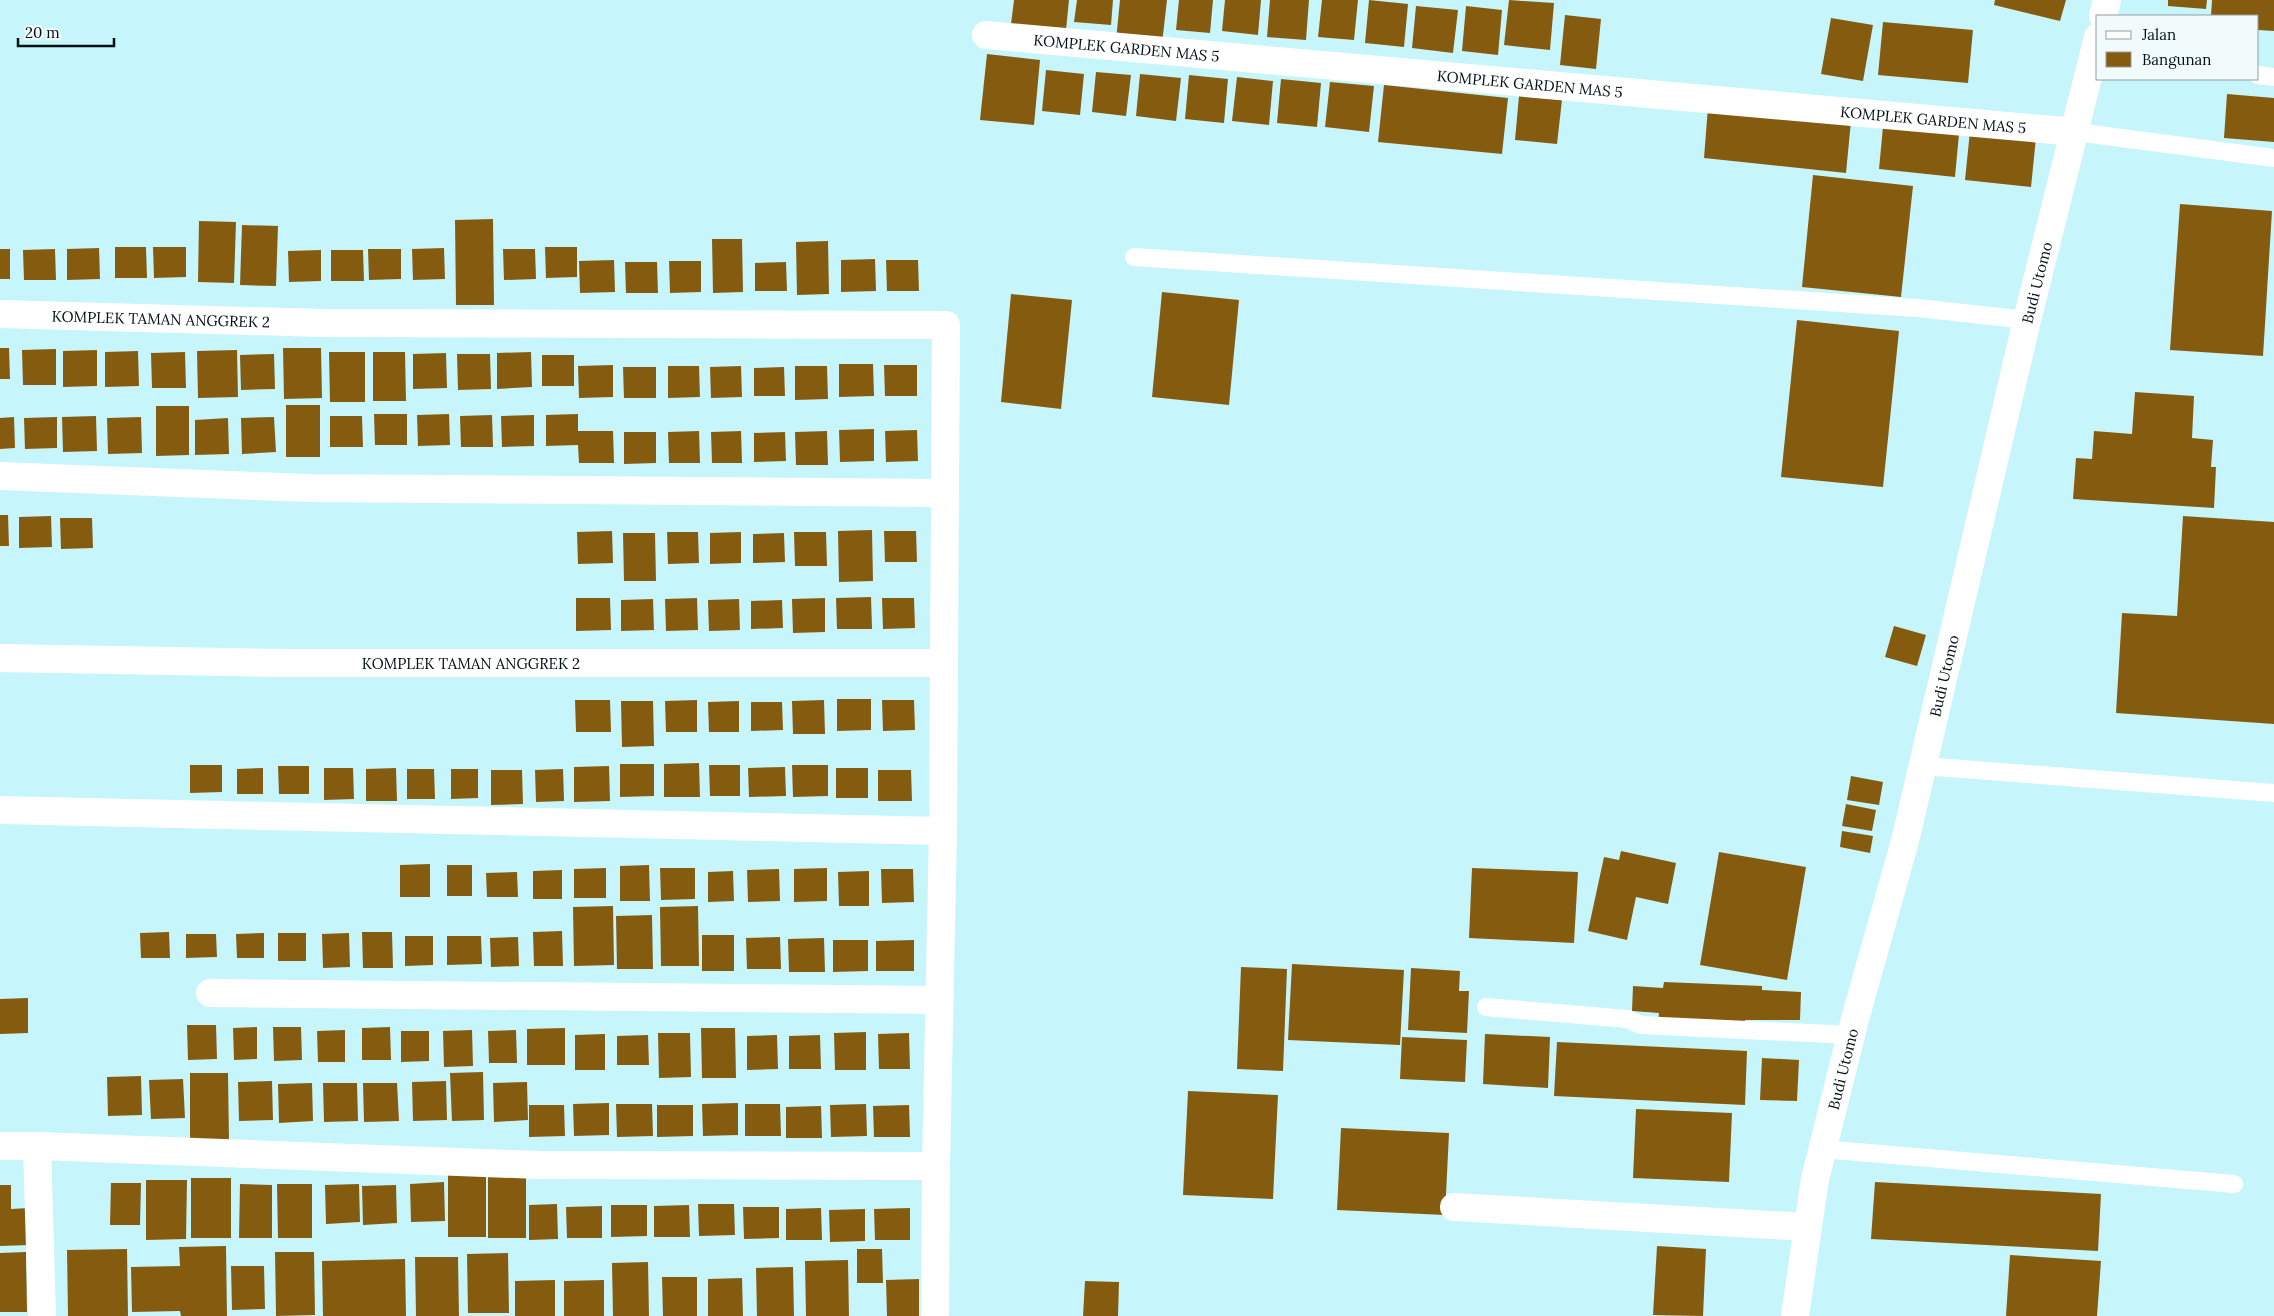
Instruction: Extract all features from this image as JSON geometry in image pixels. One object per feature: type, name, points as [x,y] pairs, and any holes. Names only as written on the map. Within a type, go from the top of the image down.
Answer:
[{"type":"street","points":[[2103,15],[2106,0]]},
{"type":"street","name":"KOMPLEK GARDEN MAS 5","points":[[986,35],[2076,132]]},
{"type":"street","name":"Budi Utomo","points":[[1795,1316],[1815,1179],[1822,1149],[1851,1035],[1906,841],[2027,320],[2096,50]]},
{"type":"street","name":"KOMPLEK TAMAN ANGGREK 2","points":[[0,314],[323,323],[946,325],[945,493]]},
{"type":"street","points":[[0,476],[307,488],[945,493],[943,831],[935,1316]]},
{"type":"street","name":"KOMPLEK TAMAN ANGGREK 2","points":[[0,658],[287,663],[943,663]]},
{"type":"street","points":[[0,810],[943,831]]},
{"type":"street","points":[[210,993],[939,1000]]},
{"type":"street","points":[[0,1146],[539,1165],[936,1166]]},
{"type":"street","points":[[36,1146],[42,1316]]},
{"type":"street","points":[[1454,1207],[1808,1227]]},
{"type":"lane","points":[[2259,75],[2274,77]]},
{"type":"lane","points":[[2076,132],[2274,158]]},
{"type":"lane","points":[[1134,257],[1908,307],[2027,320]]},
{"type":"lane","points":[[1923,766],[2274,793]]},
{"type":"lane","points":[[1486,1007],[1628,1019],[1641,1026],[1851,1035]]},
{"type":"lane","points":[[1822,1149],[2234,1184]]},
{"type":"building","points":[[1014,0],[1069,0],[1066,30],[1011,24]]},
{"type":"building","points":[[1077,0],[1113,0],[1111,25],[1074,22]]},
{"type":"building","points":[[1120,0],[1167,0],[1162,44],[1116,40]]},
{"type":"building","points":[[1179,0],[1213,0],[1210,33],[1176,30]]},
{"type":"building","points":[[1225,0],[1261,0],[1258,35],[1222,31]]},
{"type":"building","points":[[1270,0],[1309,0],[1306,40],[1267,37]]},
{"type":"building","points":[[1322,0],[1358,0],[1354,40],[1318,37]]},
{"type":"building","points":[[1369,0],[1408,4],[1404,47],[1365,43]]},
{"type":"building","points":[[1509,0],[1554,3],[1550,50],[1504,45]]},
{"type":"building","points":[[1995,0],[2066,0],[2060,21],[1994,5]]},
{"type":"building","points":[[2168,0],[2207,0],[2206,9],[2168,6]]},
{"type":"building","points":[[2212,0],[2274,0],[2274,31],[2259,30],[2259,15],[2211,15]]},
{"type":"building","points":[[1416,6],[1458,10],[1453,53],[1412,48]]},
{"type":"building","points":[[1466,6],[1502,10],[1498,55],[1462,51]]},
{"type":"building","points":[[1565,15],[1601,19],[1596,69],[1560,65]]},
{"type":"building","points":[[1831,18],[1873,25],[1863,81],[1821,74]]},
{"type":"building","points":[[1883,22],[1973,30],[1968,83],[1878,75]]},
{"type":"building","points":[[987,54],[1040,60],[1034,125],[980,120]]},
{"type":"building","points":[[1046,70],[1084,74],[1080,115],[1042,111]]},
{"type":"building","points":[[1096,72],[1131,75],[1126,116],[1092,112]]},
{"type":"building","points":[[1140,74],[1181,78],[1176,121],[1136,116]]},
{"type":"building","points":[[1189,75],[1228,79],[1224,123],[1185,119]]},
{"type":"building","points":[[1237,77],[1273,81],[1269,125],[1232,121]]},
{"type":"building","points":[[1281,79],[1321,83],[1317,127],[1277,123]]},
{"type":"building","points":[[1330,82],[1374,86],[1369,132],[1325,127]]},
{"type":"building","points":[[1384,85],[1508,98],[1502,154],[1378,142]]},
{"type":"building","points":[[2227,94],[2274,98],[2274,142],[2224,138]]},
{"type":"building","points":[[1519,96],[1562,100],[1557,144],[1515,140]]},
{"type":"building","points":[[1708,107],[1851,121],[1846,173],[1704,158]]},
{"type":"building","points":[[1883,127],[1959,134],[1955,177],[1879,169]]},
{"type":"building","points":[[1970,131],[2036,138],[2031,187],[1965,180]]},
{"type":"building","points":[[1813,175],[1913,186],[1901,297],[1802,287]]},
{"type":"building","points":[[2180,204],[2272,211],[2263,356],[2170,350]]},
{"type":"building","points":[[493,219],[494,305],[456,305],[455,220]]},
{"type":"building","points":[[199,221],[236,222],[234,283],[198,282]]},
{"type":"building","points":[[242,225],[278,226],[276,286],[240,285]]},
{"type":"building","points":[[712,239],[742,239],[743,292],[713,293]]},
{"type":"building","points":[[828,241],[829,294],[797,295],[796,242]]},
{"type":"building","points":[[115,247],[146,247],[147,278],[115,278]]},
{"type":"building","points":[[153,247],[186,247],[186,277],[154,278]]},
{"type":"building","points":[[545,247],[577,247],[577,277],[546,278]]},
{"type":"building","points":[[99,248],[100,279],[67,280],[67,249]]},
{"type":"building","points":[[444,248],[445,279],[413,280],[412,249]]},
{"type":"building","points":[[0,249],[10,249],[10,279],[0,279]]},
{"type":"building","points":[[55,249],[56,280],[24,280],[23,250]]},
{"type":"building","points":[[368,249],[401,249],[401,279],[369,280]]},
{"type":"building","points":[[503,249],[535,249],[536,279],[504,280]]},
{"type":"building","points":[[321,250],[321,281],[289,282],[288,251]]},
{"type":"building","points":[[331,250],[363,250],[364,281],[331,281]]},
{"type":"building","points":[[875,259],[876,291],[841,292],[841,260]]},
{"type":"building","points":[[614,260],[615,292],[580,293],[579,261]]},
{"type":"building","points":[[886,260],[918,260],[919,291],[887,291]]},
{"type":"building","points":[[669,261],[701,261],[701,292],[670,293]]},
{"type":"building","points":[[625,262],[657,262],[658,293],[626,293]]},
{"type":"building","points":[[786,262],[787,291],[755,291],[755,263]]},
{"type":"building","points":[[1162,292],[1239,300],[1229,405],[1152,397]]},
{"type":"building","points":[[1011,294],[1072,300],[1061,409],[1001,402]]},
{"type":"building","points":[[1797,320],[1899,331],[1883,487],[1781,477]]},
{"type":"building","points":[[0,348],[9,348],[10,379],[0,379]]},
{"type":"building","points":[[283,348],[321,348],[322,398],[284,399]]},
{"type":"building","points":[[56,349],[56,385],[23,385],[22,350]]},
{"type":"building","points":[[97,350],[97,386],[63,387],[63,351]]},
{"type":"building","points":[[237,350],[238,397],[198,398],[197,351]]},
{"type":"building","points":[[138,351],[139,386],[105,387],[105,352]]},
{"type":"building","points":[[185,352],[186,388],[152,388],[151,353]]},
{"type":"building","points":[[329,352],[365,352],[365,402],[330,402]]},
{"type":"building","points":[[373,352],[405,352],[406,401],[373,401]]},
{"type":"building","points":[[531,352],[532,387],[497,389],[497,353]]},
{"type":"building","points":[[446,353],[447,388],[413,389],[413,354]]},
{"type":"building","points":[[274,354],[275,389],[241,390],[240,355]]},
{"type":"building","points":[[457,354],[490,354],[491,389],[458,390]]},
{"type":"building","points":[[542,355],[574,355],[574,386],[542,386]]},
{"type":"building","points":[[839,364],[873,364],[874,396],[839,397]]},
{"type":"building","points":[[613,365],[613,397],[579,398],[578,366]]},
{"type":"building","points":[[884,365],[917,365],[917,396],[885,396]]},
{"type":"building","points":[[668,366],[699,366],[700,397],[668,398]]},
{"type":"building","points":[[741,366],[742,397],[711,398],[710,367]]},
{"type":"building","points":[[795,366],[827,366],[828,399],[795,400]]},
{"type":"building","points":[[623,367],[656,367],[656,398],[624,398]]},
{"type":"building","points":[[784,367],[785,396],[754,396],[754,368]]},
{"type":"building","points":[[2135,392],[2194,396],[2192,438],[2213,440],[2211,467],[2216,467],[2214,508],[2073,499],[2076,458],[2092,459],[2094,431],[2132,434]]},
{"type":"building","points":[[286,405],[320,405],[320,457],[286,457]]},
{"type":"building","points":[[156,406],[189,406],[189,455],[156,456]]},
{"type":"building","points":[[374,414],[407,414],[407,445],[375,445]]},
{"type":"building","points":[[449,414],[450,445],[418,446],[417,415]]},
{"type":"building","points":[[578,414],[578,431],[613,431],[614,463],[579,463],[578,445],[546,446],[546,415]]},
{"type":"building","points":[[492,415],[493,447],[461,447],[460,416]]},
{"type":"building","points":[[534,415],[534,446],[502,447],[501,416]]},
{"type":"building","points":[[96,416],[97,451],[63,452],[62,417]]},
{"type":"building","points":[[330,416],[362,416],[363,447],[330,447]]},
{"type":"building","points":[[14,417],[15,448],[0,449],[0,418]]},
{"type":"building","points":[[57,417],[57,448],[25,449],[24,418]]},
{"type":"building","points":[[141,417],[142,453],[108,454],[107,418]]},
{"type":"building","points":[[274,417],[276,452],[242,454],[241,418]]},
{"type":"building","points":[[228,418],[229,454],[195,455],[195,420]]},
{"type":"building","points":[[874,429],[874,461],[840,462],[839,430]]},
{"type":"building","points":[[917,430],[918,461],[886,462],[885,431]]},
{"type":"building","points":[[699,431],[700,463],[669,463],[668,432]]},
{"type":"building","points":[[741,431],[742,463],[712,463],[711,432]]},
{"type":"building","points":[[827,431],[828,465],[796,465],[795,432]]},
{"type":"building","points":[[624,432],[656,432],[656,463],[624,464]]},
{"type":"building","points":[[785,432],[786,461],[754,462],[754,433]]},
{"type":"building","points":[[0,515],[8,515],[9,546],[0,546]]},
{"type":"building","points":[[51,516],[52,547],[19,548],[19,517]]},
{"type":"building","points":[[2183,516],[2274,522],[2274,724],[2116,713],[2122,613],[2177,616]]},
{"type":"building","points":[[60,518],[92,518],[93,548],[61,549]]},
{"type":"building","points":[[872,530],[873,581],[839,582],[838,531]]},
{"type":"building","points":[[612,531],[613,563],[578,564],[577,532]]},
{"type":"building","points":[[884,531],[916,531],[917,562],[885,562]]},
{"type":"building","points":[[667,532],[698,532],[699,563],[668,564]]},
{"type":"building","points":[[741,532],[741,563],[710,564],[710,533]]},
{"type":"building","points":[[794,532],[826,532],[827,566],[795,566]]},
{"type":"building","points":[[623,533],[655,533],[656,581],[624,581]]},
{"type":"building","points":[[784,533],[785,562],[753,563],[753,534]]},
{"type":"building","points":[[871,597],[872,629],[837,629],[836,598]]},
{"type":"building","points":[[576,598],[610,598],[611,630],[576,631]]},
{"type":"building","points":[[697,598],[698,630],[666,631],[665,599]]},
{"type":"building","points":[[825,598],[825,632],[793,633],[792,599]]},
{"type":"building","points":[[882,598],[914,598],[915,628],[883,629]]},
{"type":"building","points":[[653,599],[654,630],[621,631],[621,600]]},
{"type":"building","points":[[739,599],[740,630],[709,631],[708,600]]},
{"type":"building","points":[[782,600],[783,628],[751,629],[751,601]]},
{"type":"building","points":[[1894,626],[1926,635],[1917,666],[1885,657]]},
{"type":"building","points":[[837,699],[871,699],[871,730],[837,731]]},
{"type":"building","points":[[575,700],[610,700],[611,732],[576,732]]},
{"type":"building","points":[[697,700],[697,732],[666,732],[665,701]]},
{"type":"building","points":[[824,700],[825,734],[793,734],[792,701]]},
{"type":"building","points":[[882,700],[914,700],[915,730],[883,731]]},
{"type":"building","points":[[621,701],[653,701],[654,746],[622,747]]},
{"type":"building","points":[[739,701],[739,732],[709,732],[708,702]]},
{"type":"building","points":[[751,702],[782,702],[783,730],[751,731]]},
{"type":"building","points":[[699,763],[700,797],[664,797],[664,764]]},
{"type":"building","points":[[620,764],[654,764],[654,796],[620,797]]},
{"type":"building","points":[[190,765],[222,765],[222,792],[190,793]]},
{"type":"building","points":[[709,765],[740,765],[740,796],[710,796]]},
{"type":"building","points":[[792,765],[828,765],[828,796],[793,797]]},
{"type":"building","points":[[278,766],[309,766],[309,794],[279,794]]},
{"type":"building","points":[[609,766],[610,801],[574,802],[574,767]]},
{"type":"building","points":[[785,767],[786,796],[749,797],[748,768]]},
{"type":"building","points":[[263,768],[263,794],[237,794],[237,769]]},
{"type":"building","points":[[324,768],[353,768],[354,799],[324,800]]},
{"type":"building","points":[[396,768],[397,801],[366,801],[366,769]]},
{"type":"building","points":[[836,768],[868,768],[868,798],[836,798]]},
{"type":"building","points":[[407,769],[434,769],[435,799],[407,799]]},
{"type":"building","points":[[451,769],[478,769],[478,798],[451,799]]},
{"type":"building","points":[[563,769],[564,801],[536,802],[535,770]]},
{"type":"building","points":[[491,770],[522,770],[523,804],[491,805]]},
{"type":"building","points":[[878,770],[911,770],[912,801],[878,801]]},
{"type":"building","points":[[1851,776],[1883,782],[1879,805],[1847,800]]},
{"type":"building","points":[[1846,804],[1876,810],[1872,831],[1842,826]]},
{"type":"building","points":[[1842,831],[1873,836],[1870,853],[1840,847]]},
{"type":"building","points":[[1621,851],[1676,863],[1668,904],[1636,897],[1627,940],[1588,931],[1604,857],[1619,860]]},
{"type":"building","points":[[1719,852],[1806,867],[1787,980],[1700,965]]},
{"type":"building","points":[[430,864],[430,897],[400,897],[400,865]]},
{"type":"building","points":[[447,865],[472,865],[472,896],[447,896]]},
{"type":"building","points":[[649,865],[650,901],[620,901],[620,866]]},
{"type":"building","points":[[606,868],[606,898],[574,898],[574,869]]},
{"type":"building","points":[[660,868],[695,868],[695,899],[661,900]]},
{"type":"building","points":[[827,868],[827,901],[794,902],[794,869]]},
{"type":"building","points":[[1472,868],[1578,872],[1574,943],[1469,938]]},
{"type":"building","points":[[779,869],[780,901],[748,902],[747,870]]},
{"type":"building","points":[[881,869],[913,869],[914,902],[882,903]]},
{"type":"building","points":[[562,870],[562,899],[533,899],[533,871]]},
{"type":"building","points":[[733,871],[734,901],[708,902],[708,872]]},
{"type":"building","points":[[869,871],[869,906],[839,906],[838,872]]},
{"type":"building","points":[[517,872],[518,897],[487,897],[486,873]]},
{"type":"building","points":[[613,906],[614,965],[574,966],[573,907]]},
{"type":"building","points":[[698,906],[699,966],[661,966],[660,907]]},
{"type":"building","points":[[652,915],[653,969],[617,969],[616,916]]},
{"type":"building","points":[[562,931],[563,966],[534,966],[533,932]]},
{"type":"building","points":[[169,932],[170,958],[141,958],[140,933]]},
{"type":"building","points":[[362,932],[392,932],[393,968],[363,968]]},
{"type":"building","points":[[264,933],[264,958],[237,958],[236,934]]},
{"type":"building","points":[[278,933],[306,933],[306,961],[278,961]]},
{"type":"building","points":[[349,933],[350,967],[323,968],[322,934]]},
{"type":"building","points":[[186,934],[216,934],[217,957],[186,958]]},
{"type":"building","points":[[702,935],[734,935],[734,971],[702,971]]},
{"type":"building","points":[[405,936],[433,936],[433,965],[405,966]]},
{"type":"building","points":[[447,936],[481,936],[482,964],[447,965]]},
{"type":"building","points":[[518,937],[519,966],[491,967],[490,938]]},
{"type":"building","points":[[780,937],[781,969],[747,969],[746,938]]},
{"type":"building","points":[[824,938],[825,972],[789,972],[788,939]]},
{"type":"building","points":[[833,940],[868,940],[868,971],[833,972]]},
{"type":"building","points":[[914,940],[914,971],[876,971],[876,941]]},
{"type":"building","points":[[1292,964],[1404,970],[1400,1045],[1288,1040]]},
{"type":"building","points":[[1241,967],[1287,969],[1283,1071],[1237,1069]]},
{"type":"building","points":[[1411,968],[1460,971],[1459,991],[1469,991],[1467,1033],[1408,1030]]},
{"type":"building","points":[[1664,982],[1762,986],[1762,990],[1801,992],[1800,1020],[1745,1020],[1745,1025],[1658,1021],[1659,1013],[1632,1011],[1633,986],[1663,988]]},
{"type":"building","points":[[28,998],[28,1033],[0,1034],[0,999]]},
{"type":"building","points":[[187,1025],[216,1025],[217,1059],[188,1060]]},
{"type":"building","points":[[257,1027],[257,1059],[234,1060],[233,1028]]},
{"type":"building","points":[[273,1027],[301,1027],[302,1060],[274,1061]]},
{"type":"building","points":[[390,1027],[391,1060],[362,1060],[362,1028]]},
{"type":"building","points":[[565,1028],[565,1065],[527,1065],[527,1029]]},
{"type":"building","points":[[701,1028],[735,1028],[736,1078],[702,1078]]},
{"type":"building","points":[[345,1030],[345,1062],[318,1062],[317,1031]]},
{"type":"building","points":[[472,1030],[473,1066],[444,1067],[443,1031]]},
{"type":"building","points":[[516,1030],[517,1063],[489,1063],[488,1031]]},
{"type":"building","points":[[401,1031],[429,1031],[429,1061],[401,1062]]},
{"type":"building","points":[[866,1032],[866,1070],[835,1070],[834,1033]]},
{"type":"building","points":[[658,1033],[690,1033],[691,1077],[659,1078]]},
{"type":"building","points":[[909,1033],[910,1069],[879,1069],[878,1034]]},
{"type":"building","points":[[605,1034],[605,1070],[575,1070],[575,1035]]},
{"type":"building","points":[[1485,1034],[1550,1037],[1548,1088],[1483,1084]]},
{"type":"building","points":[[648,1035],[649,1065],[617,1065],[617,1036]]},
{"type":"building","points":[[777,1035],[778,1069],[747,1070],[747,1036]]},
{"type":"building","points":[[820,1035],[821,1069],[789,1069],[789,1036]]},
{"type":"building","points":[[1402,1037],[1467,1040],[1465,1082],[1400,1079]]},
{"type":"building","points":[[1557,1042],[1747,1051],[1745,1105],[1554,1096]]},
{"type":"building","points":[[1762,1058],[1799,1060],[1797,1101],[1760,1100]]},
{"type":"building","points":[[483,1072],[484,1120],[452,1121],[450,1073]]},
{"type":"building","points":[[190,1073],[228,1073],[229,1141],[190,1141]]},
{"type":"building","points":[[141,1076],[142,1115],[108,1116],[107,1077]]},
{"type":"building","points":[[183,1079],[185,1118],[151,1119],[149,1080]]},
{"type":"building","points":[[272,1081],[273,1120],[239,1121],[238,1082]]},
{"type":"building","points":[[446,1081],[447,1120],[413,1121],[412,1082]]},
{"type":"building","points":[[527,1082],[528,1120],[494,1122],[493,1083]]},
{"type":"building","points":[[312,1083],[313,1121],[279,1123],[278,1084]]},
{"type":"building","points":[[323,1083],[357,1083],[358,1121],[324,1122]]},
{"type":"building","points":[[363,1083],[397,1083],[399,1121],[364,1122]]},
{"type":"building","points":[[1188,1091],[1278,1095],[1273,1199],[1183,1195]]},
{"type":"building","points":[[609,1103],[609,1135],[574,1136],[573,1104]]},
{"type":"building","points":[[738,1103],[738,1135],[703,1136],[702,1104]]},
{"type":"building","points":[[616,1104],[652,1104],[653,1136],[617,1137]]},
{"type":"building","points":[[745,1104],[780,1104],[781,1136],[745,1136]]},
{"type":"building","points":[[866,1104],[867,1136],[831,1137],[830,1105]]},
{"type":"building","points":[[529,1105],[564,1105],[565,1136],[529,1137]]},
{"type":"building","points":[[657,1105],[693,1105],[693,1136],[657,1137]]},
{"type":"building","points":[[909,1105],[910,1137],[874,1137],[873,1106]]},
{"type":"building","points":[[821,1106],[822,1138],[786,1138],[786,1107]]},
{"type":"building","points":[[1636,1109],[1732,1113],[1729,1182],[1633,1178]]},
{"type":"building","points":[[1341,1128],[1449,1133],[1445,1215],[1337,1210]]},
{"type":"building","points":[[448,1175],[486,1175],[486,1237],[448,1237]]},
{"type":"building","points":[[488,1175],[526,1176],[526,1238],[488,1238]]},
{"type":"building","points":[[191,1178],[231,1178],[231,1238],[191,1238]]},
{"type":"building","points":[[146,1180],[187,1180],[186,1239],[146,1240]]},
{"type":"building","points":[[444,1182],[445,1221],[411,1222],[410,1184]]},
{"type":"building","points":[[1875,1182],[2101,1194],[2098,1251],[1871,1239]]},
{"type":"building","points":[[111,1183],[141,1183],[140,1225],[110,1225]]},
{"type":"building","points":[[240,1184],[272,1185],[272,1238],[239,1238]]},
{"type":"building","points":[[277,1184],[312,1184],[312,1238],[278,1238]]},
{"type":"building","points":[[359,1184],[360,1222],[326,1224],[325,1185]]},
{"type":"building","points":[[0,1185],[11,1185],[11,1209],[29,1208],[30,1245],[0,1246]]},
{"type":"building","points":[[396,1185],[397,1223],[363,1225],[362,1186]]},
{"type":"building","points":[[557,1204],[558,1239],[529,1240],[529,1205]]},
{"type":"building","points":[[698,1204],[734,1204],[735,1235],[699,1236]]},
{"type":"building","points":[[611,1205],[647,1205],[647,1236],[611,1237]]},
{"type":"building","points":[[689,1205],[690,1237],[654,1237],[654,1206]]},
{"type":"building","points":[[602,1206],[602,1238],[567,1238],[566,1207]]},
{"type":"building","points":[[743,1207],[779,1207],[779,1238],[744,1239]]},
{"type":"building","points":[[821,1208],[822,1240],[786,1240],[786,1209]]},
{"type":"building","points":[[910,1208],[910,1240],[875,1240],[874,1209]]},
{"type":"building","points":[[865,1209],[865,1241],[830,1242],[829,1210]]},
{"type":"building","points":[[226,1246],[227,1316],[181,1316],[180,1311],[132,1312],[131,1267],[180,1266],[179,1247]]},
{"type":"building","points":[[1657,1246],[1706,1249],[1703,1316],[1653,1315]]},
{"type":"building","points":[[127,1249],[128,1316],[68,1316],[67,1250]]},
{"type":"building","points":[[857,1249],[882,1249],[883,1283],[857,1283]]},
{"type":"building","points":[[26,1252],[27,1312],[0,1312],[0,1253]]},
{"type":"building","points":[[275,1252],[314,1252],[315,1315],[276,1316]]},
{"type":"building","points":[[508,1253],[509,1313],[468,1313],[467,1254]]},
{"type":"building","points":[[2010,1255],[2101,1261],[2097,1316],[2006,1316]]},
{"type":"building","points":[[415,1257],[458,1257],[459,1316],[416,1316]]},
{"type":"building","points":[[405,1259],[406,1316],[323,1316],[322,1261]]},
{"type":"building","points":[[848,1260],[849,1316],[806,1316],[805,1261]]},
{"type":"building","points":[[648,1262],[649,1316],[613,1316],[612,1263]]},
{"type":"building","points":[[231,1266],[264,1266],[265,1309],[232,1310]]},
{"type":"building","points":[[793,1267],[794,1316],[757,1316],[756,1268]]},
{"type":"building","points":[[662,1277],[697,1277],[697,1316],[663,1316]]},
{"type":"building","points":[[742,1278],[743,1316],[708,1316],[708,1279]]},
{"type":"building","points":[[919,1279],[919,1316],[887,1316],[886,1280]]},
{"type":"building","points":[[555,1280],[555,1316],[515,1316],[515,1281]]},
{"type":"building","points":[[604,1280],[604,1316],[564,1316],[564,1281]]},
{"type":"building","points":[[1085,1281],[1119,1282],[1118,1316],[1083,1316]]}]
